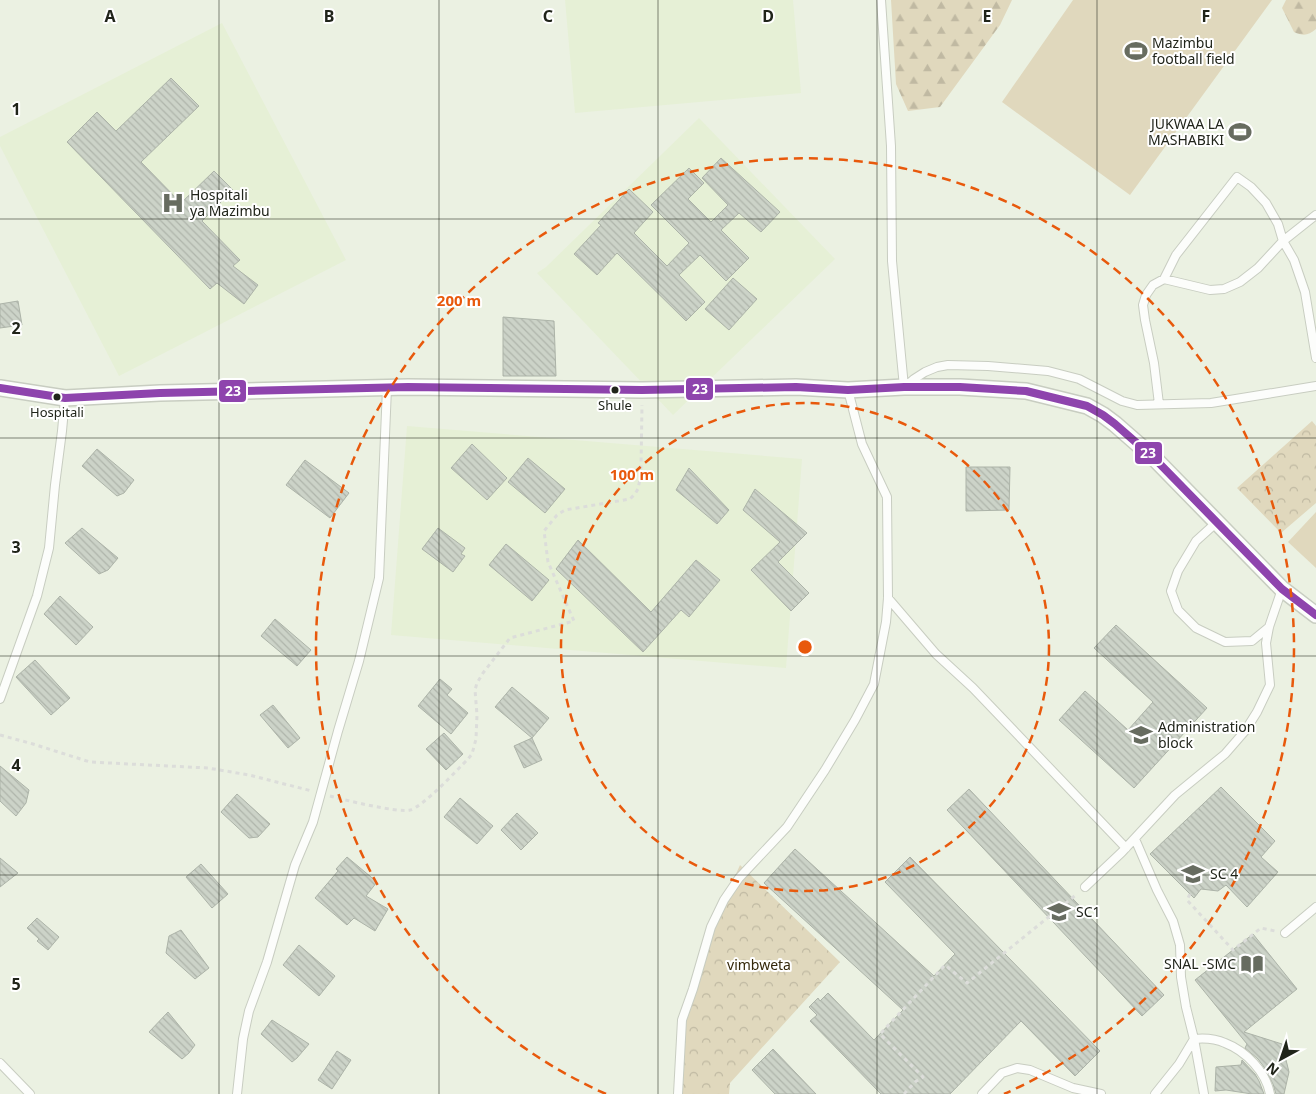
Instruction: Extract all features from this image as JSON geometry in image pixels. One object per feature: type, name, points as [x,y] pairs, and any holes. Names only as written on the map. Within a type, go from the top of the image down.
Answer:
[{"type":"street","points":[[0,388],[64,398],[388,388],[642,390],[796,387],[848,390],[960,387],[1026,391],[1087,406],[1103,415],[1155,458],[1282,589],[1316,615]]},
{"type":"lane","points":[[881,0],[891,146],[892,261],[904,387]]},
{"type":"lane","points":[[1164,279],[1176,255],[1237,177],[1251,187],[1266,203],[1278,224],[1282,241],[1294,260],[1305,292],[1316,358]]},
{"type":"lane","points":[[1159,404],[1144,305],[1146,295],[1153,284],[1164,279],[1210,290],[1224,289],[1240,282],[1258,268],[1282,241],[1316,215]]},
{"type":"lane","points":[[904,387],[925,372],[937,367],[948,366],[988,366],[1048,371],[1069,376],[1130,404],[1137,405],[1211,403],[1316,386]]},
{"type":"lane","points":[[237,1094],[243,1038],[249,1011],[267,962],[295,865],[313,822],[359,662],[379,578],[388,388]]},
{"type":"lane","points":[[678,1094],[682,1020],[711,928],[724,900],[739,878],[787,827],[826,770],[874,684],[886,622],[888,598],[887,497],[862,444],[848,390]]},
{"type":"lane","points":[[0,700],[37,596],[49,548],[64,398]]},
{"type":"lane","points":[[1217,522],[1196,541],[1178,571],[1171,592],[1178,610],[1196,628],[1225,642],[1252,641],[1269,627]]},
{"type":"lane","points":[[1085,887],[1135,839],[1176,795],[1225,754],[1245,731],[1270,685],[1266,643],[1269,627],[1282,589]]},
{"type":"lane","points":[[888,598],[936,654],[973,688],[1126,848]]},
{"type":"lane","points":[[1135,839],[1173,921],[1180,945],[1181,977],[1204,1094]]},
{"type":"lane","points":[[1285,934],[1316,907]]},
{"type":"lane","points":[[1155,1094],[1179,1064],[1194,1038]]},
{"type":"lane","points":[[1194,1038],[1224,1042],[1234,1047],[1255,1064],[1268,1085],[1270,1094]]},
{"type":"lane","points":[[0,1063],[30,1094]]},
{"type":"lane","points":[[982,1094],[1002,1073],[1017,1068],[1030,1070],[1073,1088],[1101,1094]]},
{"type":"path","points":[[0,735],[90,762],[208,768],[249,775],[335,798],[393,810],[411,810],[440,787],[472,754],[476,739],[475,690],[477,683],[483,672],[510,638],[574,621],[548,562],[544,531],[556,515],[566,510],[630,499],[638,489],[641,467],[642,390]]},
{"type":"path","points":[[904,1094],[915,1082],[923,1077],[880,1034],[945,965],[968,983],[1085,887]]},
{"type":"path","points":[[1190,894],[1187,900],[1233,950],[1261,928],[1285,934]]},
{"type":"shaded area","points":[[565,0],[793,0],[801,93],[575,113]]},
{"type":"shaded area","name":"Hospitali ya Mazimbu","points":[[222,23],[346,260],[119,376],[0,146],[0,137]]},
{"type":"shaded area","points":[[699,118],[835,259],[673,415],[537,273],[546,267]]},
{"type":"shaded area","points":[[407,426],[802,459],[786,668],[391,635]]},
{"type":"green space","points":[[891,0],[1012,0],[1000,25],[940,107],[908,111],[896,84]]},
{"type":"green space","name":"Mazimbu football field","points":[[1073,0],[1272,0],[1130,195],[1002,102]]},
{"type":"green space","points":[[1286,0],[1316,0],[1316,29],[1305,35],[1294,32],[1282,8]]},
{"type":"green space","points":[[1312,421],[1316,426],[1316,503],[1281,533],[1237,488]]},
{"type":"green space","points":[[1316,512],[1316,568],[1288,542]]},
{"type":"green space","name":"vimbweta","points":[[740,865],[840,962],[730,1083],[729,1094],[680,1094],[684,1013],[708,936]]},
{"type":"building","points":[[171,78],[199,106],[141,162],[181,203],[214,171],[233,190],[202,221],[240,260],[233,266],[258,285],[244,304],[217,283],[210,289],[67,142],[97,112],[116,131]]},
{"type":"building","points":[[721,158],[780,212],[761,232],[739,213],[721,230],[749,258],[726,281],[700,255],[679,275],[705,302],[686,321],[617,253],[597,275],[574,254],[601,225],[598,223],[629,189],[653,212],[634,233],[667,266],[689,243],[651,205],[689,168],[704,183],[688,199],[711,222],[728,205],[702,178]]},
{"type":"building","points":[[733,278],[757,299],[729,330],[705,309]]},
{"type":"building","points":[[18,301],[22,325],[0,328],[0,304]]},
{"type":"building","points":[[503,317],[554,321],[556,376],[503,376]]},
{"type":"building","points":[[472,444],[507,478],[487,500],[451,468]]},
{"type":"building","points":[[97,449],[134,480],[124,493],[117,496],[82,466]]},
{"type":"building","points":[[528,458],[565,489],[545,513],[508,482]]},
{"type":"building","points":[[305,460],[349,493],[330,518],[286,485]]},
{"type":"building","points":[[966,467],[1010,467],[1009,510],[966,511]]},
{"type":"building","points":[[689,468],[729,510],[717,524],[676,490]]},
{"type":"building","points":[[755,489],[807,533],[778,562],[809,593],[791,611],[751,570],[780,542],[743,510]]},
{"type":"building","points":[[82,528],[118,558],[108,570],[99,574],[65,543]]},
{"type":"building","points":[[438,528],[465,548],[461,554],[465,556],[453,572],[422,549]]},
{"type":"building","points":[[578,540],[651,612],[696,560],[720,580],[689,617],[681,610],[643,652],[556,569]]},
{"type":"building","points":[[506,544],[549,580],[532,601],[489,565]]},
{"type":"building","points":[[60,596],[93,627],[76,645],[44,614]]},
{"type":"building","points":[[275,619],[311,650],[297,666],[261,636]]},
{"type":"building","points":[[1116,625],[1207,708],[1134,788],[1059,720],[1085,691],[1128,730],[1153,702],[1094,648]]},
{"type":"building","points":[[35,660],[70,698],[51,715],[16,677]]},
{"type":"building","points":[[440,679],[452,689],[447,695],[468,713],[451,734],[418,706]]},
{"type":"building","points":[[512,687],[549,718],[532,738],[495,707]]},
{"type":"building","points":[[273,705],[300,738],[288,748],[260,715]]},
{"type":"building","points":[[444,733],[463,754],[446,770],[426,749]]},
{"type":"building","points":[[532,738],[542,760],[524,768],[514,746]]},
{"type":"building","points":[[0,766],[29,790],[26,803],[16,816],[0,801]]},
{"type":"building","points":[[1221,787],[1275,841],[1261,857],[1278,872],[1247,907],[1226,885],[1218,891],[1201,889],[1194,898],[1150,854]]},
{"type":"building","points":[[969,789],[1164,995],[1142,1016],[947,810]]},
{"type":"building","points":[[237,794],[270,824],[258,837],[249,838],[221,812]]},
{"type":"building","points":[[460,798],[493,826],[477,844],[444,817]]},
{"type":"building","points":[[517,813],[538,833],[521,850],[501,830]]},
{"type":"building","points":[[795,849],[934,976],[955,954],[885,882],[910,857],[1100,1051],[1075,1076],[1021,1021],[950,1094],[881,1094],[810,1021],[817,1015],[809,1007],[818,998],[820,1001],[828,993],[874,1040],[903,1010],[764,883]]},
{"type":"building","points":[[347,857],[377,882],[366,896],[388,909],[375,931],[354,918],[347,925],[315,898],[338,871],[336,869]]},
{"type":"building","points":[[0,858],[18,873],[0,887]]},
{"type":"building","points":[[201,864],[228,894],[212,908],[186,877]]},
{"type":"building","points":[[37,918],[59,937],[48,950],[37,941],[39,939],[27,928]]},
{"type":"building","points":[[181,930],[209,968],[195,979],[166,953],[169,936]]},
{"type":"building","points":[[1253,934],[1297,989],[1244,1032],[1282,1044],[1289,1072],[1284,1094],[1276,1094],[1264,1067],[1245,1048],[1247,1044],[1195,980]]},
{"type":"building","points":[[299,945],[335,976],[319,996],[283,965]]},
{"type":"building","points":[[168,1012],[195,1045],[182,1059],[149,1032]]},
{"type":"building","points":[[272,1020],[309,1044],[292,1062],[261,1034]]},
{"type":"building","points":[[773,1049],[816,1094],[775,1094],[752,1070]]},
{"type":"building","points":[[337,1051],[351,1060],[332,1089],[318,1080]]},
{"type":"building","points":[[1242,1060],[1255,1074],[1264,1094],[1226,1090],[1215,1091],[1216,1067],[1241,1065]]},
{"type":"transit line","name":"23","points":[[0,388],[65,398],[160,393],[408,387],[642,390],[796,387],[848,390],[960,387],[1026,391],[1087,406],[1115,424],[1155,459],[1282,589],[1316,615]]},
{"type":"place","name":"Mazimbu football field","points":[[1136,51]]},
{"type":"place","name":"JUKWAA LA MASHABIKI","points":[[1240,132]]},
{"type":"place","name":"Hospitali ya Mazimbu","points":[[173,203]]},
{"type":"place","name":"Shule","points":[[615,390]]},
{"type":"place","name":"Hospitali","points":[[57,397]]},
{"type":"place","name":"Administration block","points":[[1141,735]]},
{"type":"place","name":"SC 4","points":[[1193,874]]},
{"type":"place","name":"SC1","points":[[1059,912]]},
{"type":"place","name":"SNAL -SMC","points":[[1252,964]]}]
